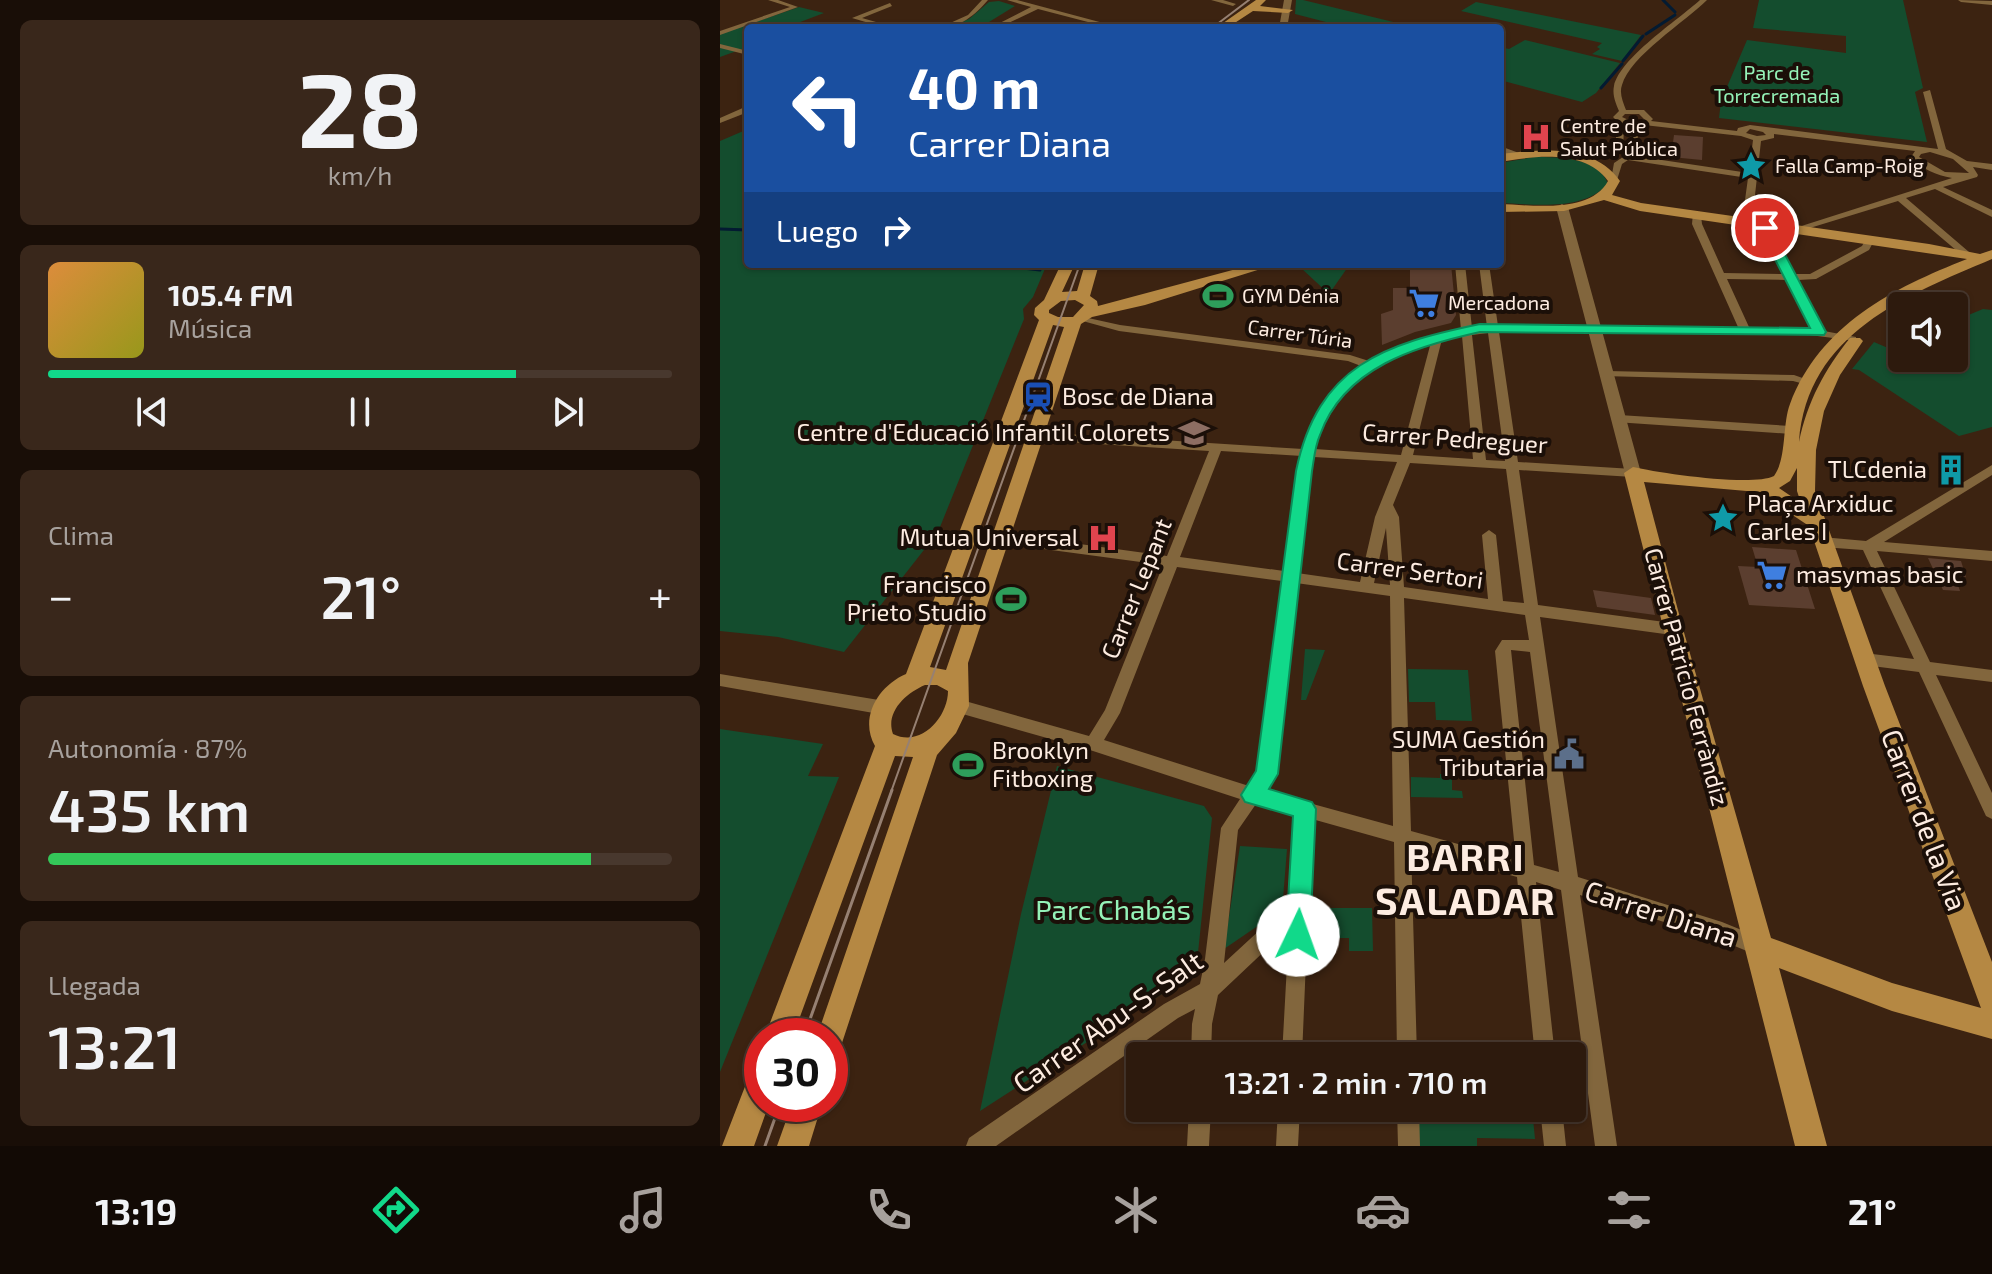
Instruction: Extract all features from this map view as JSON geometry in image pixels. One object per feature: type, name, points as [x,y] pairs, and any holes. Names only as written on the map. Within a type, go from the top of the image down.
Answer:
[{"type":"main road","points":[[1226,24],[1262,0],[1274,8]]},
{"type":"main road","points":[[1222,12],[1235,2]]},
{"type":"main road","points":[[1253,8],[1288,5]]},
{"type":"main road","points":[[1504,157],[1571,156],[1604,169],[1614,178],[1613,187],[1603,196],[1562,207],[1504,208]]},
{"type":"main road","points":[[1603,196],[1635,206],[1870,239],[1984,259]]},
{"type":"main road","points":[[1633,473],[1653,478],[1762,486],[1774,483],[1786,474],[1791,430],[1808,382],[1849,338],[1984,259]]},
{"type":"main road","points":[[1047,320],[1042,316],[1041,309],[1051,300],[1066,268]]},
{"type":"main road","points":[[837,1018],[927,750],[942,733],[957,696],[957,663],[1035,436],[1083,309],[1091,268]]},
{"type":"main road","points":[[1047,320],[1220,268]]},
{"type":"main road","points":[[1083,309],[1140,302],[1256,268]]},
{"type":"main road","points":[[1051,300],[1069,295],[1083,309]]},
{"type":"main road","points":[[915,678],[1047,320]]},
{"type":"main road","points":[[1849,338],[1814,413],[1805,474],[1808,501],[1864,659]]},
{"type":"main road","name":"Carrer Patricio Ferràndiz","points":[[1633,473],[1811,1146]]},
{"type":"main road","points":[[1762,486],[1815,521]]},
{"type":"main road","name":"Carrer de la Via","points":[[1864,659],[1992,999]]},
{"type":"main road","points":[[942,733],[921,745],[902,747],[888,743],[879,732],[885,708],[900,687],[915,678],[934,675],[944,678],[957,696]]},
{"type":"main road","points":[[786,1018],[888,743]]},
{"type":"main road","name":"Carrer Diana","points":[[1760,947],[1892,997],[1992,1025]]},
{"type":"main road","points":[[738,1146],[747,1122]]},
{"type":"main road","points":[[793,1146],[801,1122]]},
{"type":"street","points":[[951,24],[970,16],[985,0]]},
{"type":"street","points":[[1010,0],[1103,24]]},
{"type":"street","points":[[1214,0],[1235,2]]},
{"type":"street","points":[[1571,156],[1620,151],[1622,116],[1619,82],[1652,42],[1686,18],[1704,0]]},
{"type":"street","points":[[1961,0],[1992,3]]},
{"type":"street","points":[[746,24],[795,7],[778,1]]},
{"type":"street","points":[[876,24],[854,19],[890,5]]},
{"type":"street","points":[[1001,24],[1037,7]]},
{"type":"street","points":[[720,33],[744,25]]},
{"type":"street","points":[[720,46],[744,52]]},
{"type":"street","points":[[1927,92],[1942,150],[1965,163],[1991,170]]},
{"type":"street","points":[[720,121],[744,111]]},
{"type":"street","points":[[1622,116],[1742,131],[1758,127],[1769,135],[1885,152],[1917,159],[1934,170],[1970,176]]},
{"type":"street","points":[[1614,178],[1616,166],[1635,150],[1634,129],[1645,121]]},
{"type":"street","points":[[1742,131],[1757,139],[1769,135],[1947,154]]},
{"type":"street","points":[[1747,222],[1757,139]]},
{"type":"street","points":[[1917,159],[1918,152],[1930,150]]},
{"type":"street","points":[[1504,151],[1515,155]]},
{"type":"street","points":[[1629,158],[1752,176]]},
{"type":"street","points":[[1965,163],[1970,176]]},
{"type":"street","points":[[1934,170],[1938,178],[1935,186]]},
{"type":"street","points":[[1797,229],[1991,170]]},
{"type":"street","points":[[1935,186],[1992,214]]},
{"type":"street","points":[[1899,197],[1984,259]]},
{"type":"street","name":"Carrer Patricio Ferràndiz","points":[[1562,207],[1633,473]]},
{"type":"street","points":[[1696,215],[1697,224],[1745,330]]},
{"type":"street","points":[[1765,224],[1819,332]]},
{"type":"street","points":[[1721,276],[1812,277],[1866,248],[1870,239]]},
{"type":"street","points":[[1460,268],[1464,331],[1480,463]]},
{"type":"street","points":[[1485,268],[1534,646],[1606,1146]]},
{"type":"street","name":"Carrer Túria","points":[[1083,309],[1119,328],[1350,358],[1370,365]]},
{"type":"street","points":[[1201,1042],[1230,828],[1267,774],[1308,451],[1315,426],[1334,395],[1352,377],[1399,349],[1464,331],[1493,328],[1745,330],[1819,332],[1849,338]]},
{"type":"street","points":[[1366,587],[1382,517],[1406,458],[1437,343],[1436,337]]},
{"type":"street","points":[[1607,374],[1794,378],[1808,382]]},
{"type":"street","points":[[1619,419],[1791,430]]},
{"type":"street","name":"Carrer Pedreguer","points":[[1035,436],[1633,473]]},
{"type":"street","name":"Carrer Lepant","points":[[1093,744],[1112,713],[1217,447]]},
{"type":"street","points":[[1868,546],[1992,469]]},
{"type":"street","points":[[1388,507],[1392,517],[1397,591],[1407,1042]]},
{"type":"street","points":[[1489,535],[1496,605]]},
{"type":"street","name":"Carrer Sertori","points":[[1000,538],[1672,629]]},
{"type":"street","points":[[1822,542],[1992,556]]},
{"type":"street","points":[[1868,546],[1992,811]]},
{"type":"street","points":[[1534,646],[1507,644],[1503,651],[1543,1042]]},
{"type":"street","points":[[1864,659],[1992,676]]},
{"type":"street","points":[[720,680],[885,708]]},
{"type":"street","name":"Carrer Diana","points":[[957,696],[1252,795],[1570,885],[1722,931],[1760,947]]},
{"type":"street","points":[[1293,1042],[1304,809]]},
{"type":"street","name":"Carrer Abu-S-Salt","points":[[977,1146],[1171,1011],[1209,990],[1300,905]]},
{"type":"street","points":[[1198,1146],[1199,1122]]},
{"type":"street","points":[[1287,1146],[1288,1122]]},
{"type":"street","points":[[1408,1122],[1409,1146]]},
{"type":"street","points":[[1552,1122],[1555,1146]]},
{"type":"green space","points":[[1296,0],[1303,0],[1402,24],[1334,24],[1295,14]]},
{"type":"green space","name":"Parc de Torrecremada","points":[[1759,0],[1903,0],[1923,88],[1915,92],[1927,142],[1719,118],[1721,101],[1747,40],[1846,53],[1846,36],[1753,28]]},
{"type":"green space","points":[[999,1],[1015,6],[989,24],[957,24],[969,19],[989,2]]},
{"type":"green space","points":[[1476,2],[1641,35],[1622,61],[1592,54],[1600,49],[1597,47],[1602,43],[1461,11]]},
{"type":"green space","points":[[799,7],[824,13],[795,24],[749,24]]},
{"type":"green space","points":[[744,26],[744,48],[720,57],[720,34]]},
{"type":"green space","points":[[1525,40],[1620,63],[1596,93],[1582,102],[1504,81],[1504,48],[1509,49]]},
{"type":"green space","points":[[744,131],[744,268],[1045,268],[1033,297],[1023,309],[1024,319],[938,532],[844,652],[778,637],[720,631],[720,141]]},
{"type":"green space","points":[[1534,157],[1577,160],[1596,168],[1608,184],[1597,193],[1571,203],[1504,203],[1504,162]]},
{"type":"green space","points":[[1301,268],[1347,268],[1329,294]]},
{"type":"green space","points":[[1983,309],[1992,310],[1992,427],[1959,436],[1859,370],[1852,369],[1874,342],[1888,348],[1888,372],[1968,372],[1968,315]]},
{"type":"green space","points":[[1305,649],[1325,650],[1306,700],[1301,700]]},
{"type":"green space","points":[[1408,669],[1468,670],[1472,721],[1436,720],[1435,702],[1409,702]]},
{"type":"green space","points":[[720,729],[823,744],[808,776],[839,777],[720,1072]]},
{"type":"green space","name":"Parc Chabás","points":[[1057,766],[1204,806],[1212,818],[1196,972],[980,1111],[1021,914]]},
{"type":"green space","points":[[1440,774],[1448,774],[1448,779],[1452,779],[1452,790],[1462,791],[1463,798],[1411,797],[1411,777],[1440,778]]},
{"type":"green space","points":[[1240,846],[1287,849],[1283,899],[1265,921],[1224,949]]},
{"type":"green space","points":[[1314,908],[1372,908],[1373,951],[1349,951],[1349,938],[1313,938]]},
{"type":"green space","points":[[1418,1122],[1533,1122],[1535,1139],[1477,1138],[1477,1146],[1419,1146]]},
{"type":"building","points":[[1674,135],[1703,137],[1702,160],[1671,157]]},
{"type":"building","name":"Mercadona","points":[[1410,268],[1451,268],[1456,315],[1451,323],[1382,345],[1381,314],[1393,310],[1393,288],[1410,288]]},
{"type":"building","name":"masymas basic","points":[[1752,547],[1796,550],[1815,609],[1749,605],[1738,566],[1758,567]]},
{"type":"building","points":[[1928,558],[1961,561],[1966,577],[1955,576],[1960,591],[1943,590]]},
{"type":"building","points":[[1593,590],[1651,598],[1655,615],[1597,607]]},
{"type":"waterway","points":[[1663,0],[1675,12]]},
{"type":"waterway","points":[[1646,34],[1675,15]]},
{"type":"waterway","points":[[1623,61],[1643,36]]},
{"type":"waterway","points":[[1601,88],[1622,64]]},
{"type":"waterway","points":[[720,229],[744,230]]},
{"type":"waterway","points":[[1023,268],[1040,270]]},
{"type":"tram line","points":[[1217,24],[1249,0]]},
{"type":"tram line","points":[[891,792],[1079,268]]},
{"type":"tram line","points":[[810,1018],[892,790]]},
{"type":"tram line","points":[[765,1146],[774,1122]]},
{"type":"place","name":"Centre de Salut Pública","points":[[1536,137]]},
{"type":"place","name":"Falla Camp-Roig","points":[[1751,166]]},
{"type":"place","name":"GYM Dénia","points":[[1218,296]]},
{"type":"place","name":"Mercadona","points":[[1424,303]]},
{"type":"place","name":"Bosc de Diana","points":[[1038,397]]},
{"type":"place","name":"Centre d'Educació Infantil Colorets","points":[[1194,433]]},
{"type":"place","name":"TLCdenia","points":[[1951,470]]},
{"type":"place","name":"Plaça Arxiduc Carles I","points":[[1723,518]]},
{"type":"place","name":"Mutua Universal","points":[[1103,538]]},
{"type":"place","name":"masymas basic","points":[[1772,575]]},
{"type":"place","name":"Francisco Prieto Studio","points":[[1011,599]]},
{"type":"place","name":"SUMA Gestión Tributaria","points":[[1569,754]]},
{"type":"place","name":"Brooklyn Fitboxing","points":[[968,765]]},
{"type":"district","name":"BARRI SALADAR","points":[[1466,880]]},
{"type":"route","points":[[1298,935],[1304,809],[1252,795],[1267,774],[1286,601],[1311,436],[1334,395],[1352,377],[1399,349],[1480,328],[1819,332],[1765,228]]}]
